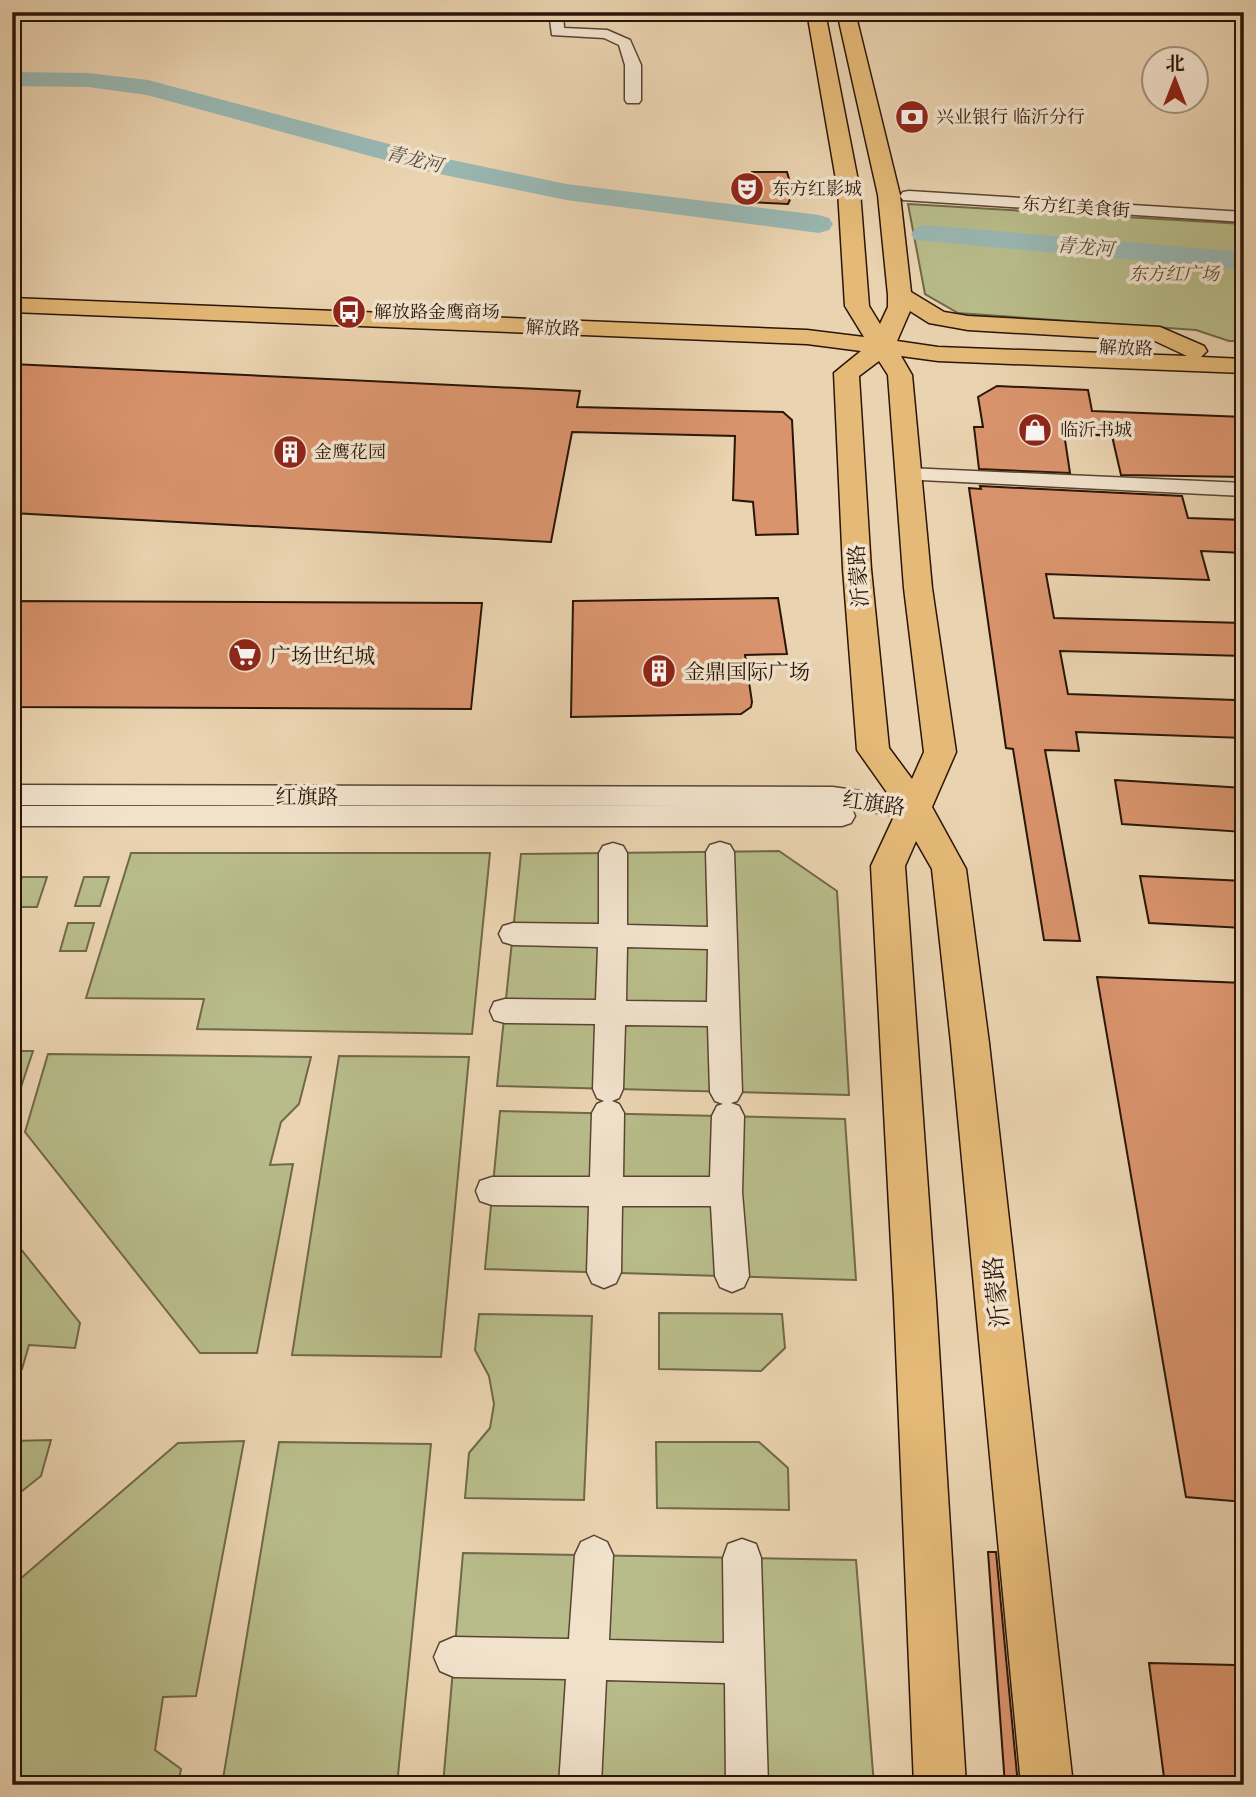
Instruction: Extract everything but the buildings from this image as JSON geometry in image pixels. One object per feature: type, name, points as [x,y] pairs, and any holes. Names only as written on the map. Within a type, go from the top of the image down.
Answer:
[{"type":"main road","points":[[816,12],[839,127],[857,306],[900,375],[919,588],[940,752],[888,866],[915,1301],[940,1785]]},
{"type":"main road","points":[[846,12],[889,195],[900,295],[900,307],[882,348]]},
{"type":"main road","points":[[900,295],[937,317],[968,323],[1160,334],[1195,351]]},
{"type":"main road","name":"解放路","points":[[12,305],[807,337],[938,354],[1244,366]]},
{"type":"main road","name":"解放路","points":[[12,316],[678,342],[718,350],[807,354],[882,348],[936,340],[1244,353]]},
{"type":"main road","name":"沂蒙路","points":[[882,348],[846,373],[857,569],[873,750],[916,808],[949,869],[970,1044],[1047,1785]]},
{"type":"street","points":[[556,12],[557,32],[607,34],[625,43],[633,65],[633,100]]},
{"type":"street","name":"东方红美食街","points":[[909,196],[1244,217]]},
{"type":"street","points":[[908,474],[1244,490]]},
{"type":"street","name":"红旗路","points":[[12,795],[833,797],[916,808]]},
{"type":"street","name":"红旗路","points":[[12,816],[835,817],[916,808]]},
{"type":"street","points":[[720,852],[722,1014],[727,1104],[726,1192],[732,1276]]},
{"type":"street","points":[[604,1272],[614,936],[613,853]]},
{"type":"street","points":[[513,934],[722,937]]},
{"type":"street","points":[[505,1011],[722,1014]]},
{"type":"street","points":[[492,1191],[726,1192]]},
{"type":"street","points":[[580,1785],[594,1555]]},
{"type":"street","points":[[742,1558],[747,1785]]},
{"type":"street","points":[[454,1657],[744,1663]]},
{"type":"green space","name":"东方红广场","points":[[908,204],[1244,224],[1244,341],[1229,341],[1196,330],[958,313],[925,294]]},
{"type":"green space","points":[[779,851],[837,891],[849,1095],[497,1086],[521,854]]},
{"type":"green space","points":[[131,853],[490,853],[472,1034],[197,1029],[204,999],[86,998]]},
{"type":"green space","points":[[22,877],[47,877],[37,907],[12,907]]},
{"type":"green space","points":[[84,877],[109,877],[100,906],[75,906]]},
{"type":"green space","points":[[68,923],[94,923],[86,951],[60,951]]},
{"type":"green space","points":[[12,1051],[33,1051],[12,1114]]},
{"type":"green space","points":[[48,1054],[311,1057],[299,1104],[281,1122],[270,1165],[293,1164],[257,1353],[200,1353],[25,1132]]},
{"type":"green space","points":[[339,1056],[469,1057],[441,1357],[292,1355]]},
{"type":"green space","points":[[500,1111],[845,1119],[856,1280],[485,1269]]},
{"type":"green space","points":[[12,1238],[80,1323],[75,1348],[29,1345],[22,1369],[12,1369]]},
{"type":"green space","points":[[659,1313],[782,1314],[785,1348],[761,1371],[659,1369]]},
{"type":"green space","points":[[479,1314],[592,1316],[584,1500],[465,1498],[469,1453],[490,1428],[494,1404],[489,1376],[475,1350]]},
{"type":"green space","points":[[51,1440],[41,1476],[12,1499],[12,1441]]},
{"type":"green space","points":[[244,1441],[196,1696],[163,1697],[155,1750],[181,1769],[178,1785],[12,1785],[12,1586],[178,1443]]},
{"type":"green space","points":[[279,1442],[431,1444],[397,1785],[222,1785]]},
{"type":"green space","points":[[656,1442],[759,1442],[788,1468],[789,1510],[657,1508]]},
{"type":"green space","points":[[463,1553],[856,1560],[874,1785],[443,1785]]},
{"type":"waterway","name":"青龙河","points":[[12,79],[88,80],[148,88],[435,165],[566,192],[819,224]]},
{"type":"waterway","name":"青龙河","points":[[925,234],[1244,261]]},
{"type":"place","name":"兴业银行 临沂分行","points":[[912,117]]},
{"type":"place","name":"东方红影城","points":[[747,189]]},
{"type":"place","name":"解放路金鹰商场","points":[[349,312]]},
{"type":"place","name":"临沂书城","points":[[1035,430]]},
{"type":"place","name":"金鹰花园","points":[[290,452]]},
{"type":"place","name":"广场世纪城","points":[[245,655]]},
{"type":"place","name":"金鼎国际广场","points":[[659,671]]}]
